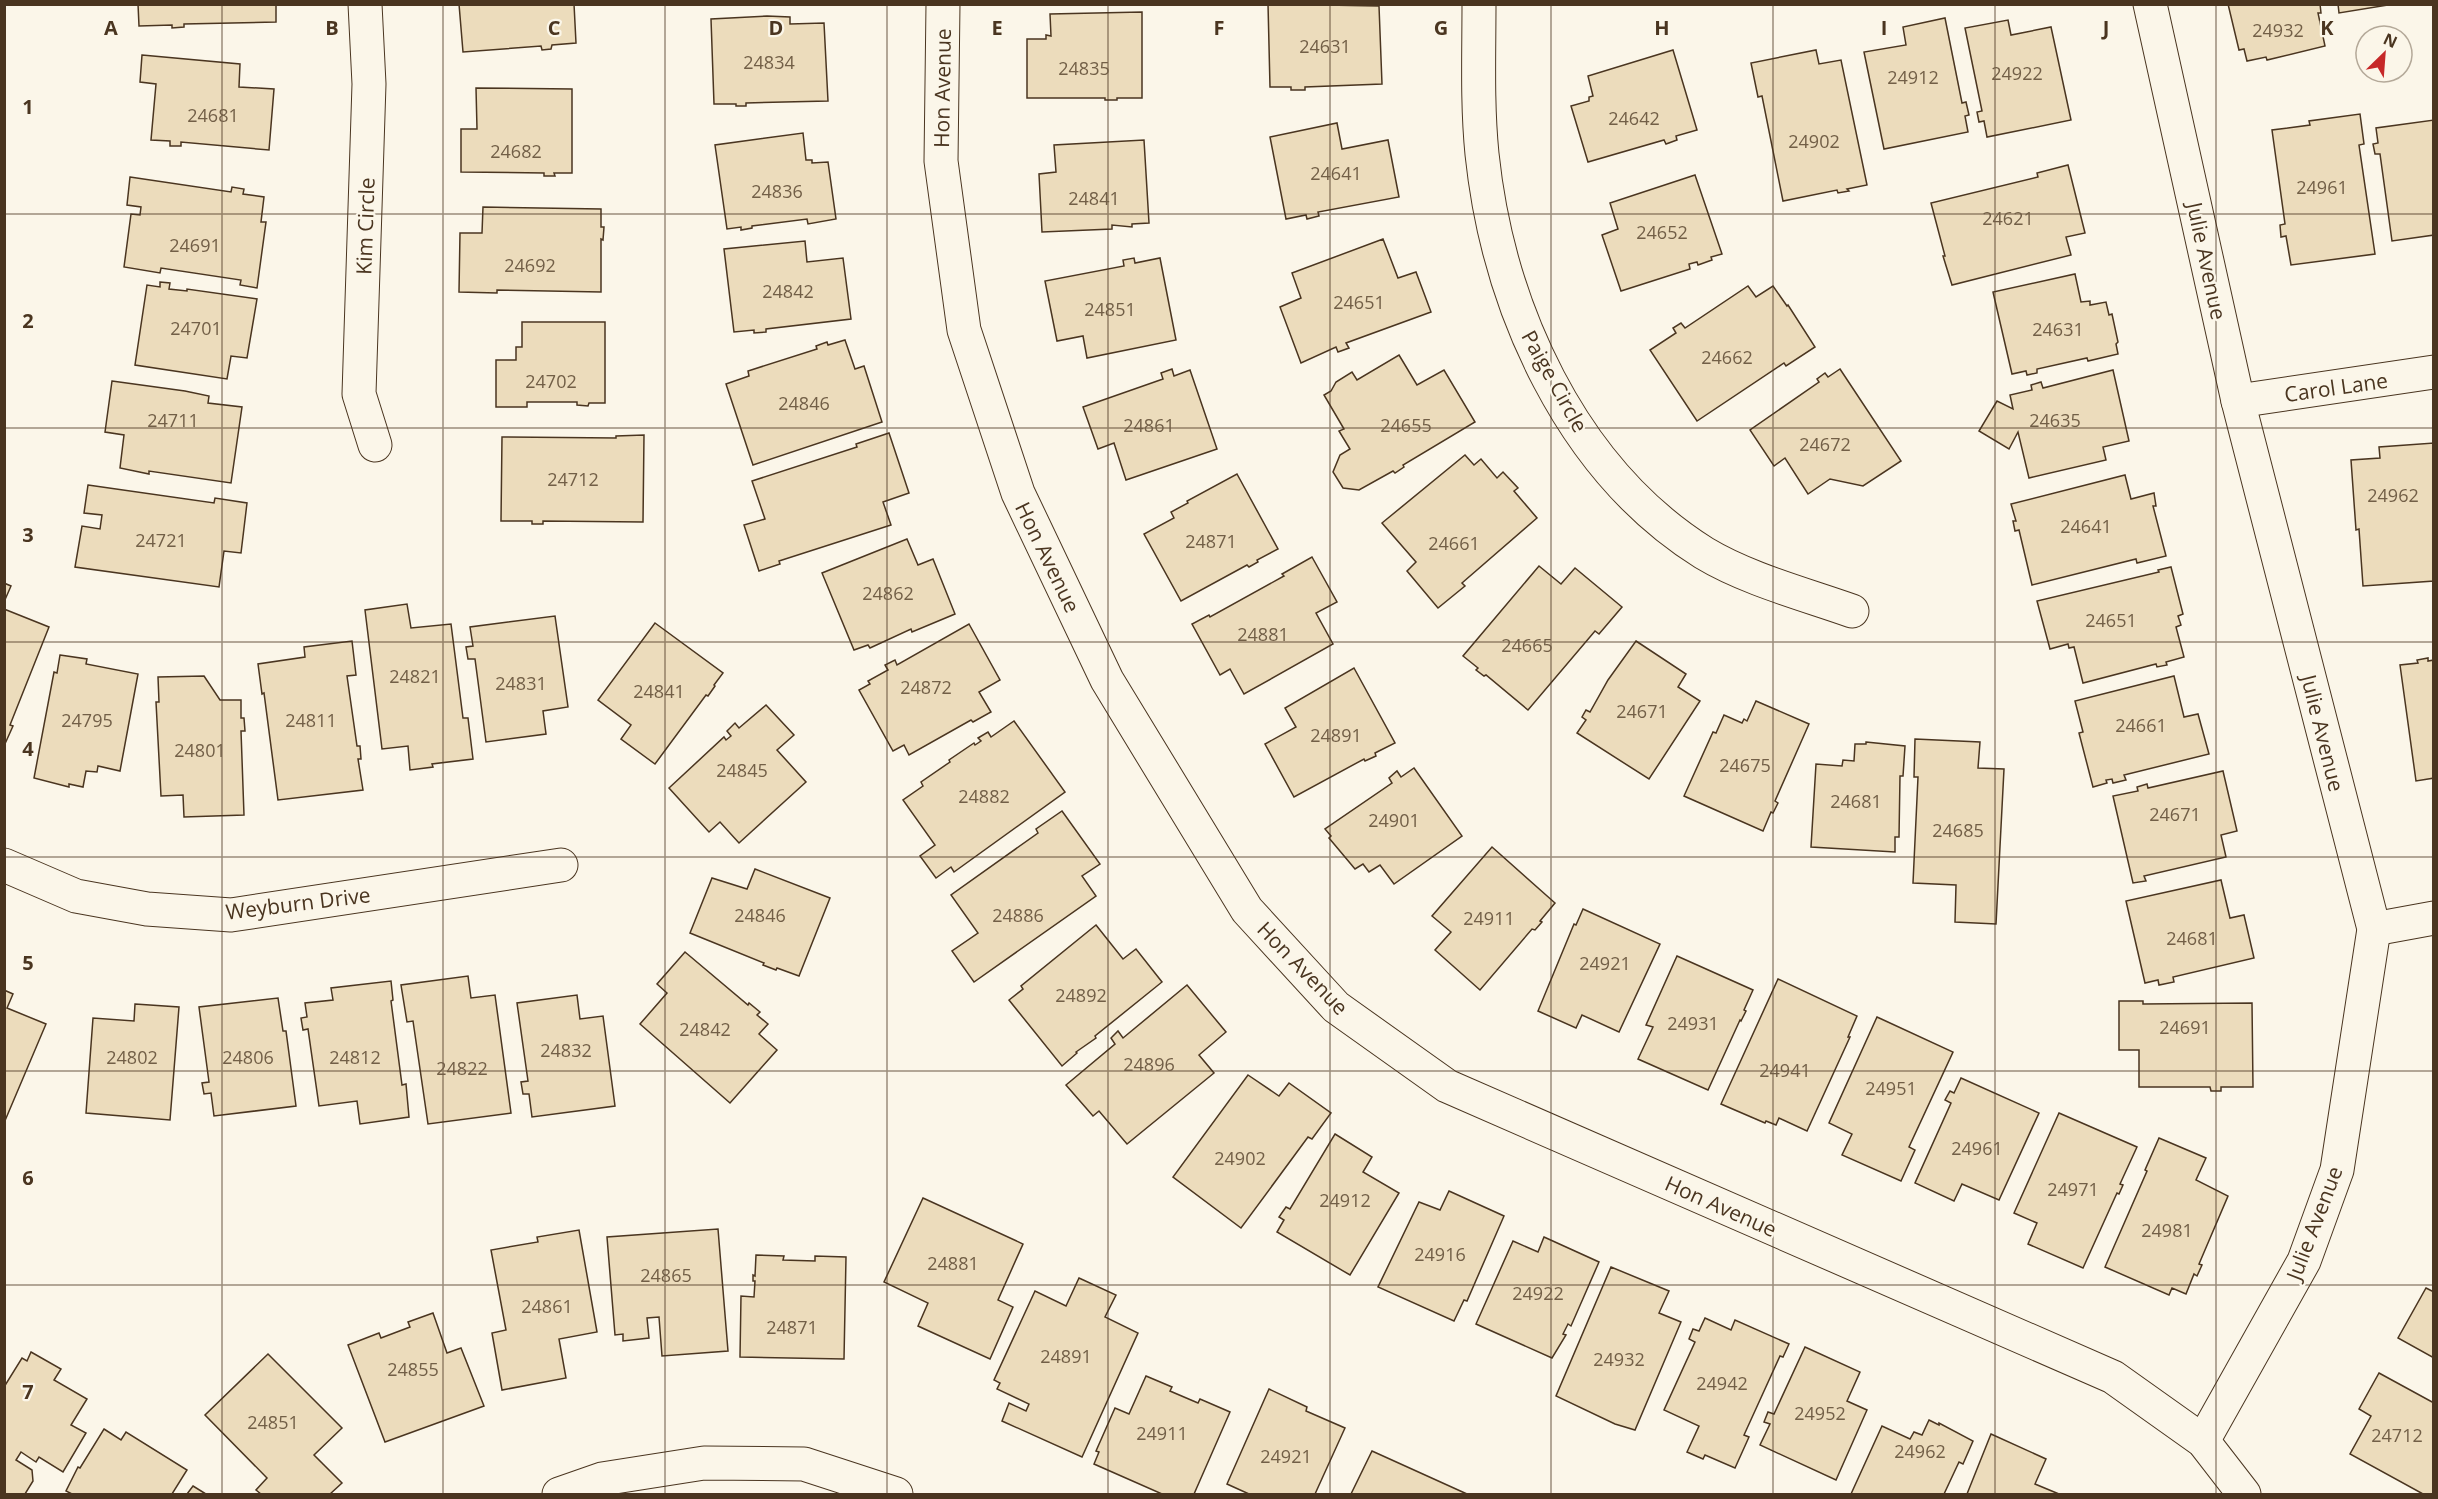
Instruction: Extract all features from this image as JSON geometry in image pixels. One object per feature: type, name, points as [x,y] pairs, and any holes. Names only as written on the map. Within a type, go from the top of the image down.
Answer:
[{"type":"street","name":"Kim Circle","points":[[365,4],[369,84],[359,394],[375,445]]},
{"type":"street","name":"Hon Avenue","points":[[942,4],[941,161],[964,330],[1018,493],[1107,680],[1247,910],[1336,1007],[1447,1086],[2113,1377],[2203,1441],[2244,1494]]},
{"type":"street","name":"Paige Circle","points":[[1479,4],[1479,115],[1482,155],[1496,236],[1506,275],[1528,337],[1557,392],[1591,445],[1630,492],[1679,535],[1705,553],[1733,568],[1852,611]]},
{"type":"street","name":"Julie Avenue","points":[[2150,4],[2238,401],[2374,929],[2337,1170],[2304,1261],[2203,1441]]},
{"type":"street","name":"Carol Lane","points":[[2238,401],[2433,372]]},
{"type":"street","name":"Weyburn Drive","points":[[4,865],[76,896],[147,909],[231,915],[561,865]]},
{"type":"street","points":[[2374,929],[2433,918]]},
{"type":"street","points":[[559,1494],[602,1479],[704,1463],[804,1464],[896,1494]]},
{"type":"building","points":[[138,4],[276,4],[276,22],[184,24],[184,27],[172,28],[172,25],[139,26]]},
{"type":"building","points":[[459,4],[574,4],[576,43],[552,45],[551,49],[542,50],[541,46],[463,52]]},
{"type":"building","points":[[1268,4],[1379,6],[1382,84],[1305,87],[1305,90],[1270,87]]},
{"type":"building","points":[[2228,4],[2320,4],[2321,13],[2318,13],[2325,46],[2267,60],[2266,57],[2247,61],[2244,49],[2239,50]]},
{"type":"building","points":[[2338,4],[2394,4],[2339,13]]},
{"type":"building","points":[[1142,12],[1142,98],[1105,100],[1105,98],[1027,98],[1027,39],[1046,39],[1046,35],[1051,36],[1050,14]]},
{"type":"building","points":[[790,17],[790,24],[824,23],[828,101],[746,103],[746,106],[714,104],[711,19]]},
{"type":"building","points":[[1945,18],[1962,103],[1966,102],[1969,115],[1965,116],[1968,132],[1884,149],[1864,52],[1906,45],[1903,27]]},
{"type":"building","points":[[2008,20],[2011,35],[2051,27],[2071,120],[1987,137],[1984,121],[1979,122],[1977,112],[1982,111],[1965,28]]},
{"type":"building","points":[[1673,50],[1697,130],[1676,136],[1677,140],[1666,144],[1664,140],[1588,162],[1571,106],[1589,101],[1589,97],[1593,96],[1588,76]]},
{"type":"building","points":[[1816,50],[1819,64],[1841,60],[1867,185],[1847,189],[1849,191],[1838,193],[1837,190],[1783,201],[1762,96],[1758,97],[1751,63]]},
{"type":"building","points":[[142,55],[240,64],[239,87],[274,89],[269,150],[181,142],[181,146],[170,146],[170,141],[151,140],[156,84],[140,82]]},
{"type":"building","points":[[476,88],[572,89],[572,173],[554,173],[555,176],[544,176],[544,173],[461,172],[461,129],[477,129]]},
{"type":"building","points":[[2360,114],[2364,144],[2359,145],[2375,254],[2291,265],[2286,236],[2281,237],[2280,225],[2285,224],[2272,130],[2310,125],[2309,121]]},
{"type":"building","points":[[2434,120],[2434,235],[2392,241],[2380,154],[2375,154],[2373,144],[2378,143],[2376,128]]},
{"type":"building","points":[[1337,123],[1342,149],[1388,140],[1399,197],[1318,212],[1319,216],[1307,219],[1306,215],[1286,219],[1270,137]]},
{"type":"building","points":[[803,133],[806,160],[812,160],[812,163],[828,162],[836,219],[808,224],[807,219],[752,226],[752,228],[741,230],[741,227],[727,229],[715,145]]},
{"type":"building","points":[[1144,140],[1149,223],[1132,224],[1132,227],[1112,225],[1112,229],[1042,232],[1039,174],[1056,172],[1054,145]]},
{"type":"building","points":[[2068,165],[2085,233],[2066,237],[2071,255],[1952,285],[1931,203],[2038,177],[2037,173]]},
{"type":"building","points":[[1695,175],[1722,254],[1711,257],[1712,260],[1698,265],[1697,262],[1689,264],[1690,269],[1621,291],[1602,235],[1618,229],[1610,203]]},
{"type":"building","points":[[130,177],[231,192],[232,187],[244,189],[243,194],[264,197],[261,222],[266,222],[257,288],[240,285],[241,280],[161,268],[160,273],[124,267],[131,214],[140,215],[141,207],[127,205]]},
{"type":"building","points":[[483,207],[601,209],[601,227],[604,227],[603,240],[601,239],[601,292],[497,290],[497,293],[459,292],[460,233],[482,233]]},
{"type":"building","points":[[1383,239],[1398,278],[1416,272],[1431,312],[1346,343],[1349,348],[1338,352],[1336,347],[1301,363],[1280,307],[1301,298],[1292,273]]},
{"type":"building","points":[[805,241],[807,262],[843,258],[851,319],[766,329],[766,332],[754,333],[754,330],[734,332],[724,249]]},
{"type":"building","points":[[1134,258],[1135,263],[1160,258],[1176,340],[1087,358],[1083,336],[1057,341],[1045,281],[1124,266],[1123,260]]},
{"type":"building","points":[[2075,274],[2081,302],[2090,301],[2090,305],[2106,302],[2109,315],[2112,314],[2118,354],[2037,369],[2037,373],[2027,375],[2026,371],[2012,374],[1993,292]]},
{"type":"building","points":[[160,282],[170,283],[169,289],[187,291],[187,289],[257,299],[247,358],[231,356],[227,379],[135,365],[147,285],[160,287]]},
{"type":"building","points":[[1748,286],[1756,297],[1773,286],[1815,347],[1786,366],[1784,363],[1697,421],[1650,350],[1676,333],[1673,328],[1681,323],[1685,328]]},
{"type":"building","points":[[522,322],[605,322],[605,403],[589,403],[588,406],[577,405],[577,402],[527,402],[527,407],[496,407],[496,360],[516,360],[516,347],[522,347]]},
{"type":"building","points":[[845,340],[855,369],[864,366],[882,422],[753,465],[726,384],[749,376],[748,371],[817,349],[816,346],[827,342],[828,345]]},
{"type":"building","points":[[1399,355],[1417,385],[1444,370],[1475,422],[1403,465],[1404,467],[1395,473],[1393,471],[1359,490],[1343,488],[1333,472],[1340,455],[1350,449],[1339,431],[1344,429],[1324,395],[1331,391],[1336,382],[1352,372],[1357,380]]},
{"type":"building","points":[[1172,369],[1174,376],[1190,370],[1217,449],[1126,480],[1114,443],[1098,449],[1083,407],[1163,379],[1161,373]]},
{"type":"building","points":[[1840,369],[1901,461],[1863,486],[1830,479],[1808,494],[1785,458],[1774,466],[1750,430],[1819,382],[1817,379],[1825,373],[1828,377]]},
{"type":"building","points":[[2113,370],[2129,441],[2103,447],[2106,460],[2029,478],[2018,432],[2009,449],[1979,431],[1997,401],[2013,409],[2010,395],[2032,390],[2031,385],[2041,382],[2043,388]]},
{"type":"building","points":[[112,381],[185,391],[209,396],[208,403],[242,407],[231,483],[149,471],[149,474],[120,468],[124,435],[105,432]]},
{"type":"building","points":[[889,433],[909,493],[883,502],[891,525],[779,561],[780,564],[759,571],[744,525],[765,519],[752,481],[857,447],[856,444]]},
{"type":"building","points":[[644,435],[643,522],[543,521],[543,524],[532,524],[532,521],[501,521],[502,437],[616,438],[616,436]]},
{"type":"building","points":[[2434,443],[2434,581],[2363,586],[2351,460],[2380,458],[2379,447]]},
{"type":"building","points":[[1465,455],[1474,465],[1481,459],[1497,478],[1503,472],[1518,488],[1514,491],[1537,518],[1462,583],[1465,586],[1438,608],[1407,571],[1416,562],[1382,523]]},
{"type":"building","points":[[1237,474],[1278,549],[1249,567],[1247,565],[1181,601],[1144,534],[1174,518],[1171,512],[1188,503],[1187,501]]},
{"type":"building","points":[[2125,475],[2131,499],[2154,493],[2156,506],[2153,506],[2166,556],[2137,563],[2136,559],[2032,585],[2019,530],[2015,531],[2013,521],[2016,521],[2011,504]]},
{"type":"building","points":[[88,485],[214,503],[215,498],[247,503],[241,553],[224,551],[219,587],[75,567],[82,526],[100,529],[102,515],[84,513]]},
{"type":"building","points":[[907,539],[918,565],[933,559],[955,614],[912,632],[911,629],[870,648],[868,645],[854,650],[822,573]]},
{"type":"building","points":[[1312,557],[1337,602],[1316,613],[1333,644],[1244,694],[1230,669],[1220,675],[1192,624],[1209,615],[1210,617],[1284,576],[1282,574]]},
{"type":"building","points":[[1539,566],[1561,584],[1575,568],[1622,607],[1599,634],[1595,631],[1528,710],[1486,675],[1476,670],[1478,668],[1463,656]]},
{"type":"building","points":[[2171,567],[2183,614],[2178,616],[2181,625],[2176,627],[2184,657],[2166,662],[2167,665],[2157,667],[2156,664],[2083,683],[2074,647],[2069,648],[2068,644],[2050,649],[2037,601],[2159,572],[2158,570]]},
{"type":"building","points":[[4,583],[11,586],[4,602]]},
{"type":"building","points":[[407,604],[411,628],[451,624],[463,718],[468,718],[473,759],[432,764],[433,767],[410,770],[408,746],[382,749],[365,610]]},
{"type":"building","points":[[4,609],[49,627],[10,725],[13,726],[4,746]]},
{"type":"building","points":[[555,616],[568,707],[543,711],[546,734],[486,742],[475,659],[468,659],[466,647],[473,646],[470,627]]},
{"type":"building","points":[[655,623],[723,673],[655,764],[621,739],[631,725],[598,700]]},
{"type":"building","points":[[969,624],[1000,680],[979,692],[991,712],[973,722],[971,720],[909,755],[904,745],[893,751],[859,690],[870,684],[868,681],[888,670],[885,665],[895,660],[897,665]]},
{"type":"building","points":[[352,641],[356,675],[347,676],[357,746],[360,746],[361,759],[358,759],[363,790],[278,800],[258,664],[305,657],[304,647]]},
{"type":"building","points":[[1636,641],[1686,674],[1678,687],[1700,701],[1649,779],[1577,733],[1586,720],[1582,717],[1586,710],[1590,712],[1608,680]]},
{"type":"building","points":[[60,655],[87,659],[86,664],[138,674],[120,771],[98,766],[97,772],[86,771],[83,787],[69,784],[69,787],[34,778],[54,672],[57,673]]},
{"type":"building","points":[[2428,658],[2428,661],[2434,660],[2434,778],[2416,781],[2400,665],[2418,663],[2417,660]]},
{"type":"building","points":[[1354,668],[1395,743],[1375,753],[1376,756],[1365,761],[1364,759],[1294,797],[1265,744],[1296,727],[1285,708]]},
{"type":"building","points":[[204,676],[220,700],[241,700],[241,718],[244,718],[245,731],[241,731],[244,815],[184,817],[183,795],[161,796],[156,702],[159,702],[158,677]]},
{"type":"building","points":[[2174,676],[2184,717],[2198,714],[2209,754],[2124,775],[2126,780],[2113,783],[2112,779],[2106,780],[2107,783],[2093,787],[2079,733],[2083,732],[2075,701]]},
{"type":"building","points":[[1756,701],[1809,724],[1775,801],[1778,803],[1773,813],[1771,812],[1763,831],[1684,796],[1713,732],[1716,733],[1724,715],[1742,723],[1744,719],[1747,721]]},
{"type":"building","points":[[766,705],[794,735],[777,750],[806,782],[739,843],[720,822],[709,832],[669,788],[724,737],[726,740],[731,736],[727,731],[735,723],[739,728]]},
{"type":"building","points":[[1014,721],[1065,792],[954,872],[951,867],[936,878],[920,856],[935,845],[903,800],[923,786],[921,782],[950,762],[949,760],[974,743],[975,745],[981,741],[978,738],[988,732],[991,737]]},
{"type":"building","points":[[1915,739],[1980,742],[1978,768],[2004,769],[1996,924],[1955,922],[1956,885],[1913,883],[1918,777],[1914,777]]},
{"type":"building","points":[[1866,742],[1905,746],[1903,776],[1900,776],[1899,837],[1895,837],[1895,852],[1811,847],[1816,764],[1842,766],[1843,760],[1854,761],[1855,744],[1866,744]]},
{"type":"building","points":[[1414,768],[1462,836],[1394,884],[1380,865],[1369,872],[1363,864],[1355,869],[1329,838],[1331,836],[1325,829],[1392,783],[1389,778],[1397,771],[1401,777]]},
{"type":"building","points":[[2223,771],[2237,831],[2221,835],[2226,857],[2144,876],[2146,881],[2133,883],[2113,796],[2138,791],[2137,787],[2147,784],[2148,788]]},
{"type":"building","points":[[1062,811],[1100,864],[1082,876],[1096,896],[974,982],[952,951],[978,933],[951,895],[1038,833],[1036,829]]},
{"type":"building","points":[[1492,847],[1555,903],[1540,921],[1542,922],[1535,930],[1532,929],[1480,990],[1435,950],[1451,932],[1432,916]]},
{"type":"building","points":[[755,869],[830,898],[799,976],[763,965],[764,963],[690,933],[712,878],[747,889]]},
{"type":"building","points":[[2221,880],[2230,918],[2244,915],[2254,958],[2173,977],[2174,982],[2159,985],[2158,980],[2145,983],[2126,901]]},
{"type":"building","points":[[1583,909],[1660,944],[1619,1032],[1582,1015],[1576,1028],[1538,1011],[1574,924],[1576,925]]},
{"type":"building","points":[[1096,925],[1123,959],[1136,949],[1162,982],[1062,1066],[1009,1000],[1023,989],[1021,986]]},
{"type":"building","points":[[685,952],[748,1005],[749,1003],[760,1012],[757,1015],[768,1024],[759,1034],[777,1050],[730,1103],[640,1024],[667,993],[657,984]]},
{"type":"building","points":[[1677,956],[1753,990],[1744,1010],[1746,1011],[1708,1090],[1638,1059],[1653,1027],[1646,1025]]},
{"type":"building","points":[[468,976],[471,998],[495,995],[511,1113],[428,1124],[413,1021],[407,1022],[401,985]]},
{"type":"building","points":[[1778,979],[1857,1016],[1848,1037],[1850,1037],[1807,1131],[1779,1118],[1776,1125],[1766,1121],[1765,1123],[1721,1104]]},
{"type":"building","points":[[391,981],[393,1000],[391,1001],[402,1085],[406,1084],[409,1117],[360,1124],[357,1101],[319,1106],[308,1029],[303,1030],[301,1018],[307,1017],[305,1003],[333,1000],[331,988]]},
{"type":"building","points":[[1187,985],[1226,1032],[1199,1055],[1214,1073],[1127,1144],[1099,1111],[1093,1116],[1066,1085],[1115,1044],[1111,1038],[1118,1031],[1123,1038]]},
{"type":"building","points":[[4,990],[13,994],[7,1008],[46,1024],[4,1123]]},
{"type":"building","points":[[577,995],[580,1019],[603,1016],[615,1106],[532,1117],[529,1094],[523,1094],[521,1082],[528,1081],[517,1003]]},
{"type":"building","points":[[278,998],[283,1031],[286,1031],[296,1106],[214,1116],[211,1093],[204,1094],[202,1083],[209,1082],[199,1007]]},
{"type":"building","points":[[2119,1001],[2143,1001],[2143,1004],[2252,1003],[2253,1087],[2221,1087],[2221,1091],[2211,1091],[2210,1087],[2139,1087],[2139,1050],[2119,1050]]},
{"type":"building","points":[[135,1004],[179,1007],[170,1120],[86,1113],[93,1018],[134,1021]]},
{"type":"building","points":[[1877,1017],[1953,1052],[1909,1147],[1915,1150],[1901,1181],[1842,1155],[1852,1134],[1829,1123]]},
{"type":"building","points":[[1248,1075],[1279,1096],[1289,1083],[1331,1113],[1312,1139],[1308,1137],[1241,1228],[1173,1177]]},
{"type":"building","points":[[1961,1078],[2039,1113],[1999,1200],[1962,1184],[1954,1201],[1915,1183],[1951,1103],[1945,1100],[1950,1091],[1954,1093]]},
{"type":"building","points":[[2059,1113],[2137,1147],[2120,1184],[2123,1185],[2119,1194],[2117,1193],[2083,1268],[2028,1244],[2037,1223],[2014,1213]]},
{"type":"building","points":[[1335,1134],[1372,1157],[1363,1172],[1399,1193],[1350,1275],[1277,1232],[1284,1220],[1279,1217],[1286,1207],[1290,1209]]},
{"type":"building","points":[[2159,1138],[2206,1158],[2196,1180],[2228,1196],[2199,1264],[2202,1265],[2197,1276],[2194,1274],[2186,1294],[2172,1288],[2169,1295],[2105,1267]]},
{"type":"building","points":[[1449,1191],[1504,1216],[1467,1301],[1464,1300],[1454,1321],[1378,1287],[1419,1202],[1440,1210]]},
{"type":"building","points":[[923,1198],[1023,1244],[998,1300],[1013,1307],[990,1359],[918,1326],[928,1303],[884,1282]]},
{"type":"building","points":[[718,1229],[728,1351],[662,1356],[659,1317],[647,1318],[649,1338],[623,1341],[623,1334],[615,1335],[607,1237]]},
{"type":"building","points":[[579,1230],[597,1332],[559,1339],[566,1378],[502,1390],[492,1333],[506,1330],[491,1250],[538,1242],[537,1237]]},
{"type":"building","points":[[1544,1237],[1599,1262],[1571,1326],[1568,1324],[1563,1334],[1566,1335],[1552,1358],[1476,1324],[1513,1241],[1538,1252]]},
{"type":"building","points":[[756,1255],[784,1256],[783,1260],[815,1261],[815,1256],[846,1257],[844,1359],[740,1357],[741,1296],[754,1297],[753,1275],[755,1276]]},
{"type":"building","points":[[1611,1267],[1669,1291],[1659,1313],[1681,1322],[1635,1430],[1615,1424],[1556,1396]]},
{"type":"building","points":[[1079,1278],[1116,1295],[1105,1317],[1138,1333],[1082,1457],[1002,1421],[1009,1403],[1026,1411],[1029,1404],[997,1389],[1000,1383],[994,1380],[1035,1291],[1066,1306]]},
{"type":"building","points":[[2426,1288],[2434,1292],[2434,1358],[2398,1338]]},
{"type":"building","points":[[433,1313],[447,1353],[461,1348],[484,1406],[385,1442],[348,1345],[379,1333],[381,1338],[410,1327],[408,1322]]},
{"type":"building","points":[[1705,1318],[1731,1330],[1735,1320],[1789,1344],[1783,1357],[1780,1356],[1744,1435],[1749,1437],[1735,1468],[1705,1455],[1703,1459],[1687,1452],[1699,1426],[1664,1410],[1695,1342],[1689,1339],[1693,1329],[1699,1331]]},
{"type":"building","points":[[1805,1347],[1860,1372],[1847,1401],[1867,1410],[1836,1480],[1760,1445],[1770,1424],[1764,1422],[1768,1412],[1774,1414]]},
{"type":"building","points":[[31,1352],[61,1369],[54,1380],[87,1399],[71,1425],[86,1433],[63,1472],[39,1457],[36,1462],[21,1452],[16,1460],[32,1470],[33,1481],[25,1494],[4,1494],[4,1387],[22,1358],[27,1361]]},
{"type":"building","points":[[268,1354],[342,1428],[314,1455],[342,1483],[330,1494],[261,1494],[256,1490],[267,1478],[205,1415]]},
{"type":"building","points":[[2379,1373],[2434,1403],[2434,1494],[2423,1494],[2350,1454],[2371,1416],[2359,1409]]},
{"type":"building","points":[[1146,1376],[1172,1387],[1170,1391],[1198,1403],[1200,1399],[1230,1412],[1194,1494],[1162,1494],[1094,1464],[1099,1452],[1096,1451],[1115,1408],[1129,1414]]},
{"type":"building","points":[[1269,1389],[1307,1407],[1306,1411],[1345,1428],[1315,1494],[1249,1494],[1227,1484]]},
{"type":"building","points":[[1929,1420],[1973,1441],[1963,1464],[1959,1462],[1944,1494],[1851,1494],[1882,1426],[1910,1439],[1914,1432],[1922,1435]]},
{"type":"building","points":[[104,1429],[121,1440],[126,1432],[187,1470],[172,1494],[72,1494],[66,1491],[78,1467],[80,1468]]},
{"type":"building","points":[[1991,1434],[2046,1459],[2035,1484],[2059,1494],[1967,1494]]},
{"type":"building","points":[[1372,1451],[1467,1494],[1351,1494]]},
{"type":"building","points":[[193,1486],[206,1494],[187,1494]]}]
